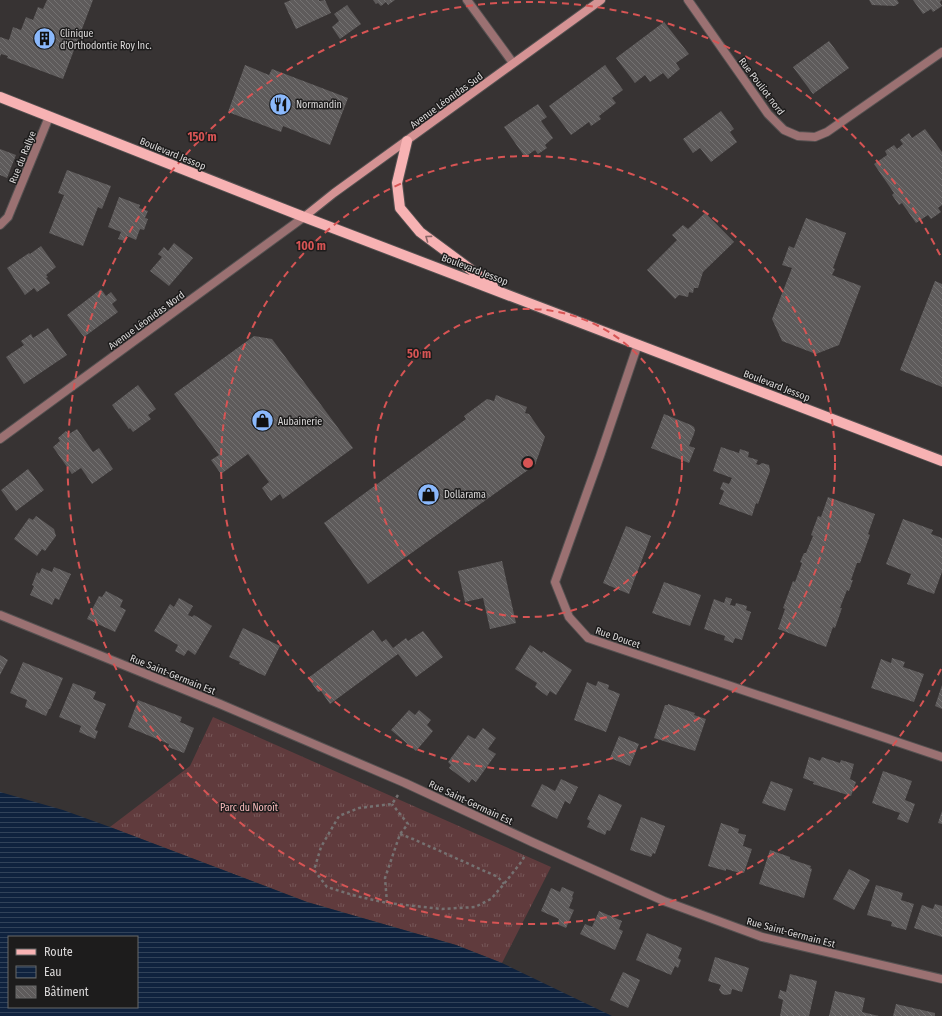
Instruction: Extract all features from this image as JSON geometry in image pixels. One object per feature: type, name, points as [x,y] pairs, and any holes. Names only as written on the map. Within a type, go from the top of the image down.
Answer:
[{"type":"main road","name":"Boulevard Jessop","points":[[0,97],[304,217],[942,461]]},
{"type":"main road","points":[[407,141],[397,183],[400,208],[420,232],[505,294]]},
{"type":"street","points":[[467,0],[513,63]]},
{"type":"street","name":"Avenue Léonidas Sud","points":[[304,217],[334,193],[601,0]]},
{"type":"street","name":"Rue Pouliot nord","points":[[688,0],[768,114],[784,130],[798,136],[815,137],[827,132],[942,52]]},
{"type":"street","name":"Rue du Rallye","points":[[0,225],[8,217],[49,117]]},
{"type":"street","name":"Avenue Léonidas Nord","points":[[0,439],[304,217]]},
{"type":"street","name":"Rue Doucet","points":[[638,344],[555,582],[569,617],[588,638],[942,757]]},
{"type":"street","name":"Rue Saint-Germain Est","points":[[0,615],[220,704],[405,783],[664,901],[762,937],[942,979]]},
{"type":"path","points":[[392,804],[405,783]]},
{"type":"path","points":[[387,903],[385,878],[400,834],[408,824],[392,804]]},
{"type":"path","points":[[392,804],[359,808],[339,816],[321,847],[314,870],[327,887],[356,896],[387,903],[442,909],[475,907],[491,899],[522,861],[532,842]]},
{"type":"path","points":[[400,834],[498,877],[504,884]]},
{"type":"green space","name":"Parc du Noroît","points":[[213,717],[551,867],[502,963],[456,945],[307,902],[110,827],[190,766]]},
{"type":"water","points":[[0,792],[63,810],[307,902],[456,945],[502,963],[612,1016],[0,1016]]},
{"type":"building","name":"Clinique d'Orthodontie Roy Inc.","points":[[47,0],[93,0],[63,79],[7,58],[8,56],[1,54],[0,57],[0,37],[9,40],[13,27],[21,30],[26,17],[33,20],[38,7],[43,9]]},
{"type":"building","points":[[291,0],[325,0],[331,13],[296,29],[284,3]]},
{"type":"building","points":[[373,0],[395,0],[388,5],[386,2],[381,6],[378,3],[376,4]]},
{"type":"building","points":[[869,0],[897,0],[899,3],[895,6],[872,5]]},
{"type":"building","points":[[913,0],[942,0],[940,2],[942,6],[933,12],[931,9],[923,14]]},
{"type":"building","points":[[347,5],[361,24],[340,39],[332,27],[339,21],[334,14]]},
{"type":"building","points":[[664,22],[689,54],[676,63],[680,69],[668,79],[663,73],[650,82],[645,75],[635,83],[616,58]]},
{"type":"building","points":[[829,41],[849,68],[813,94],[793,67]]},
{"type":"building","points":[[245,65],[269,75],[272,69],[348,98],[330,145],[283,126],[281,132],[228,112]]},
{"type":"building","points":[[605,65],[623,90],[612,98],[616,103],[599,116],[601,119],[591,126],[589,122],[571,135],[549,106]]},
{"type":"building","points":[[538,104],[547,117],[541,121],[553,138],[545,145],[547,148],[538,154],[535,150],[525,157],[504,127]]},
{"type":"building","points":[[721,111],[734,129],[730,132],[737,142],[711,162],[700,148],[693,153],[683,139]]},
{"type":"building","points":[[925,129],[942,152],[942,205],[938,208],[941,212],[931,219],[928,215],[916,223],[902,203],[899,205],[892,195],[894,193],[874,164],[887,155],[885,151],[894,145],[897,149],[903,144],[900,140],[909,133],[912,138]]},
{"type":"building","points":[[0,149],[16,155],[7,178],[0,175]]},
{"type":"building","points":[[67,170],[111,186],[102,209],[98,207],[83,246],[49,233],[64,195],[58,193]]},
{"type":"building","points":[[119,197],[140,205],[139,208],[148,211],[145,218],[148,219],[144,230],[140,229],[136,240],[127,236],[125,241],[118,239],[121,232],[108,227]]},
{"type":"building","points":[[705,213],[734,242],[703,272],[698,288],[694,288],[693,293],[689,292],[688,297],[679,295],[675,299],[647,270],[677,240],[672,235],[683,225],[688,229]]},
{"type":"building","points":[[806,218],[846,233],[833,268],[835,269],[832,275],[861,286],[839,345],[816,354],[782,341],[772,319],[792,268],[782,265],[789,246],[794,248]]},
{"type":"building","points":[[174,243],[193,258],[169,286],[150,271],[162,257],[158,254],[164,247],[168,251]]},
{"type":"building","points":[[41,246],[56,267],[46,275],[48,277],[46,278],[50,283],[37,292],[34,288],[25,295],[7,268]]},
{"type":"building","points":[[935,281],[942,284],[942,387],[900,370]]},
{"type":"building","points":[[101,289],[106,296],[111,292],[117,300],[112,304],[118,312],[84,337],[67,315]]},
{"type":"building","points":[[48,328],[67,355],[24,384],[6,357],[24,345],[21,341],[31,334],[33,338]]},
{"type":"building","name":"Aubainerie","points":[[254,336],[272,339],[353,448],[283,499],[280,494],[271,501],[262,488],[269,482],[248,454],[221,474],[211,460],[219,455],[174,394]]},
{"type":"building","points":[[138,385],[156,409],[148,415],[151,419],[133,432],[130,428],[129,429],[112,405]]},
{"type":"building","name":"Dollarama","points":[[496,395],[527,407],[525,413],[529,414],[545,437],[535,465],[368,584],[324,523],[466,419],[464,416],[487,399],[494,401]]},
{"type":"building","points":[[664,414],[694,427],[694,434],[689,446],[695,448],[689,463],[651,448]]},
{"type":"building","points":[[77,429],[93,452],[99,448],[113,469],[92,484],[81,468],[72,474],[53,447],[60,441],[58,438],[66,431],[69,434]]},
{"type":"building","points":[[721,447],[739,453],[740,449],[749,452],[748,457],[758,460],[756,464],[759,465],[762,463],[769,465],[770,471],[752,516],[719,504],[724,491],[720,489],[723,482],[729,484],[732,478],[713,471]]},
{"type":"building","points":[[28,469],[44,490],[16,511],[1,490]]},
{"type":"building","points":[[828,497],[875,514],[868,534],[870,535],[860,563],[857,563],[849,591],[847,590],[840,608],[842,608],[835,628],[833,627],[826,647],[778,629],[785,609],[783,608],[793,581],[795,582],[802,563],[800,562],[804,553],[806,553],[813,536],[811,535],[818,516],[821,517]]},
{"type":"building","points":[[36,516],[54,529],[56,536],[45,551],[42,549],[37,556],[14,539],[29,518],[33,520]]},
{"type":"building","points":[[903,519],[933,530],[931,534],[942,538],[942,572],[934,594],[907,584],[911,574],[886,564]]},
{"type":"building","points":[[626,526],[651,536],[629,594],[603,583]]},
{"type":"building","points":[[502,561],[516,623],[490,629],[483,598],[465,602],[458,571]]},
{"type":"building","points":[[54,567],[71,574],[59,600],[55,598],[52,605],[30,595],[34,586],[32,585],[37,572],[39,574],[42,568],[52,572]]},
{"type":"building","points":[[664,582],[701,595],[690,626],[652,613]]},
{"type":"building","points":[[106,591],[123,600],[120,607],[126,610],[115,632],[87,619],[99,596],[102,597]]},
{"type":"building","points":[[726,597],[732,599],[730,605],[735,606],[736,603],[747,606],[746,610],[751,612],[742,640],[735,638],[733,643],[724,640],[725,636],[704,629],[714,599],[724,603]]},
{"type":"building","points":[[179,598],[193,606],[188,615],[192,617],[194,615],[212,626],[195,655],[188,650],[184,656],[175,651],[178,645],[154,631],[170,604],[174,607]]},
{"type":"building","points":[[243,628],[280,646],[265,676],[239,664],[240,662],[229,657]]},
{"type":"building","points":[[373,630],[382,642],[386,639],[393,648],[406,638],[408,641],[423,631],[443,657],[416,677],[398,654],[330,704],[321,691],[318,692],[308,678]]},
{"type":"building","points":[[530,645],[542,653],[543,651],[572,670],[556,695],[550,691],[547,696],[535,687],[537,683],[515,669]]},
{"type":"building","points":[[0,655],[8,660],[0,675]]},
{"type":"building","points":[[892,658],[905,662],[903,667],[924,674],[914,702],[871,688],[881,659],[891,663]]},
{"type":"building","points":[[23,662],[63,678],[46,716],[25,707],[27,700],[10,693]]},
{"type":"building","points":[[598,681],[609,685],[608,689],[620,694],[606,732],[574,720],[587,682],[596,686]]},
{"type":"building","points":[[73,683],[96,692],[93,699],[106,704],[95,730],[98,731],[95,739],[79,732],[81,726],[59,717]]},
{"type":"building","points":[[942,685],[942,709],[935,706]]},
{"type":"building","points":[[138,700],[182,717],[180,722],[194,728],[184,753],[168,747],[169,744],[128,727]]},
{"type":"building","points":[[668,704],[695,713],[694,715],[706,719],[695,751],[654,738],[665,705]]},
{"type":"building","points":[[409,710],[415,715],[419,710],[431,720],[427,725],[433,731],[416,751],[391,730]]},
{"type":"building","points":[[483,728],[496,738],[488,749],[496,754],[476,782],[472,779],[469,783],[449,768],[451,765],[448,762],[468,735],[475,739]]},
{"type":"building","points":[[619,736],[639,744],[630,766],[610,758]]},
{"type":"building","points":[[809,757],[820,761],[822,757],[840,763],[841,760],[854,764],[850,779],[856,782],[851,796],[813,784],[814,782],[803,778]]},
{"type":"building","points":[[883,771],[912,781],[905,800],[915,804],[908,823],[897,819],[900,813],[872,803]]},
{"type":"building","points":[[561,779],[578,787],[570,804],[565,801],[557,819],[531,806],[542,784],[555,791]]},
{"type":"building","points":[[771,781],[793,789],[785,811],[762,803]]},
{"type":"building","points":[[599,794],[622,805],[610,831],[607,830],[605,835],[587,827],[590,821],[587,819]]},
{"type":"building","points":[[942,811],[942,824],[938,823]]},
{"type":"building","points":[[641,817],[665,826],[655,854],[653,853],[651,857],[630,850]]},
{"type":"building","points":[[721,823],[739,829],[738,833],[746,835],[743,846],[752,849],[744,873],[726,869],[726,871],[708,866]]},
{"type":"building","points":[[770,850],[811,866],[810,868],[812,869],[804,898],[759,884]]},
{"type":"building","points":[[849,869],[870,880],[854,910],[833,899]]},
{"type":"building","points":[[876,885],[903,893],[901,900],[914,904],[906,930],[891,926],[892,922],[867,915]]},
{"type":"building","points":[[562,887],[574,892],[569,908],[574,910],[566,928],[557,924],[559,919],[541,911],[551,888],[560,892]]},
{"type":"building","points":[[935,904],[942,906],[942,937],[914,928],[922,905],[933,909]]},
{"type":"building","points":[[599,911],[622,921],[619,929],[623,931],[615,950],[580,934],[585,924],[592,927]]},
{"type":"building","points":[[647,933],[682,948],[678,958],[681,960],[678,968],[675,966],[671,975],[636,960]]},
{"type":"building","points":[[715,957],[749,968],[742,992],[732,989],[731,994],[722,994],[719,990],[721,985],[708,981]]},
{"type":"building","points":[[623,972],[640,980],[628,1008],[610,1000]]},
{"type":"building","points":[[790,974],[817,981],[809,1016],[780,1016],[783,1000],[778,998],[780,990],[786,992]]},
{"type":"building","points":[[835,991],[865,998],[862,1012],[879,1016],[829,1016]]},
{"type":"building","points":[[896,1004],[935,1013],[935,1016],[893,1016]]},
{"type":"place","name":"Clinique d'Orthodontie Roy Inc.","points":[[44,39]]},
{"type":"place","name":"Normandin","points":[[281,104]]},
{"type":"place","name":"Aubainerie","points":[[263,421]]},
{"type":"place","name":"Dollarama","points":[[429,494]]}]
